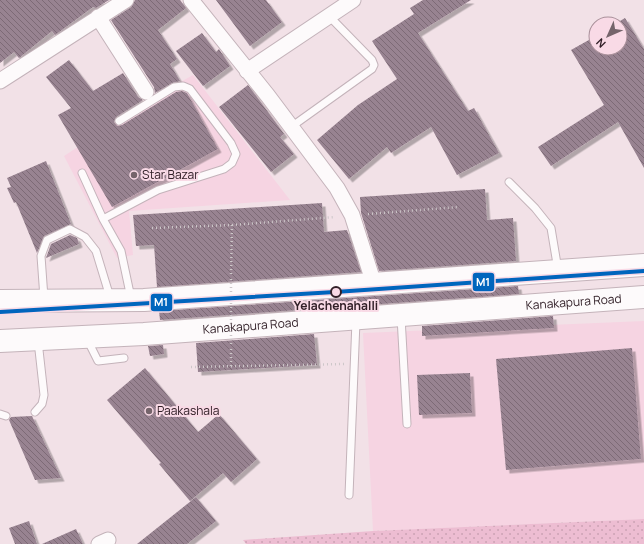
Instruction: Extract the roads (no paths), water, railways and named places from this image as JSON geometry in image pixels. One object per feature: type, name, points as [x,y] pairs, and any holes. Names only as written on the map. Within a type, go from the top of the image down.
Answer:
[{"type":"highway","points":[[0,301],[121,300],[559,272],[644,265]]},
{"type":"highway","name":"Kanakapura Road","points":[[0,340],[144,334],[644,297]]},
{"type":"street","points":[[247,71],[353,0]]},
{"type":"street","points":[[0,81],[120,2]]},
{"type":"street","points":[[196,2],[337,188],[350,212],[374,284]]},
{"type":"street","points":[[98,17],[146,92]]},
{"type":"lane","points":[[291,127],[372,69],[374,65],[372,60],[329,16]]},
{"type":"lane","points":[[103,219],[158,190],[224,169],[232,163],[236,154],[231,143],[190,89],[183,86],[174,87],[120,121]]},
{"type":"lane","points":[[82,173],[103,219],[121,251],[121,300]]},
{"type":"lane","points":[[508,182],[535,208],[551,228],[559,272]]},
{"type":"lane","points":[[44,300],[41,256],[47,240],[70,229],[85,237],[96,251],[121,300]]},
{"type":"lane","points":[[401,315],[407,424]]},
{"type":"lane","points":[[349,495],[356,318]]},
{"type":"lane","points":[[86,337],[98,361],[124,358]]},
{"type":"lane","points":[[34,412],[42,404],[44,395],[38,339]]},
{"type":"place","name":"Star Bazar","points":[[134,175]]},
{"type":"place","name":"Yelachenahalli","points":[[336,292]]},
{"type":"place","name":"Paakashala","points":[[149,411]]}]
